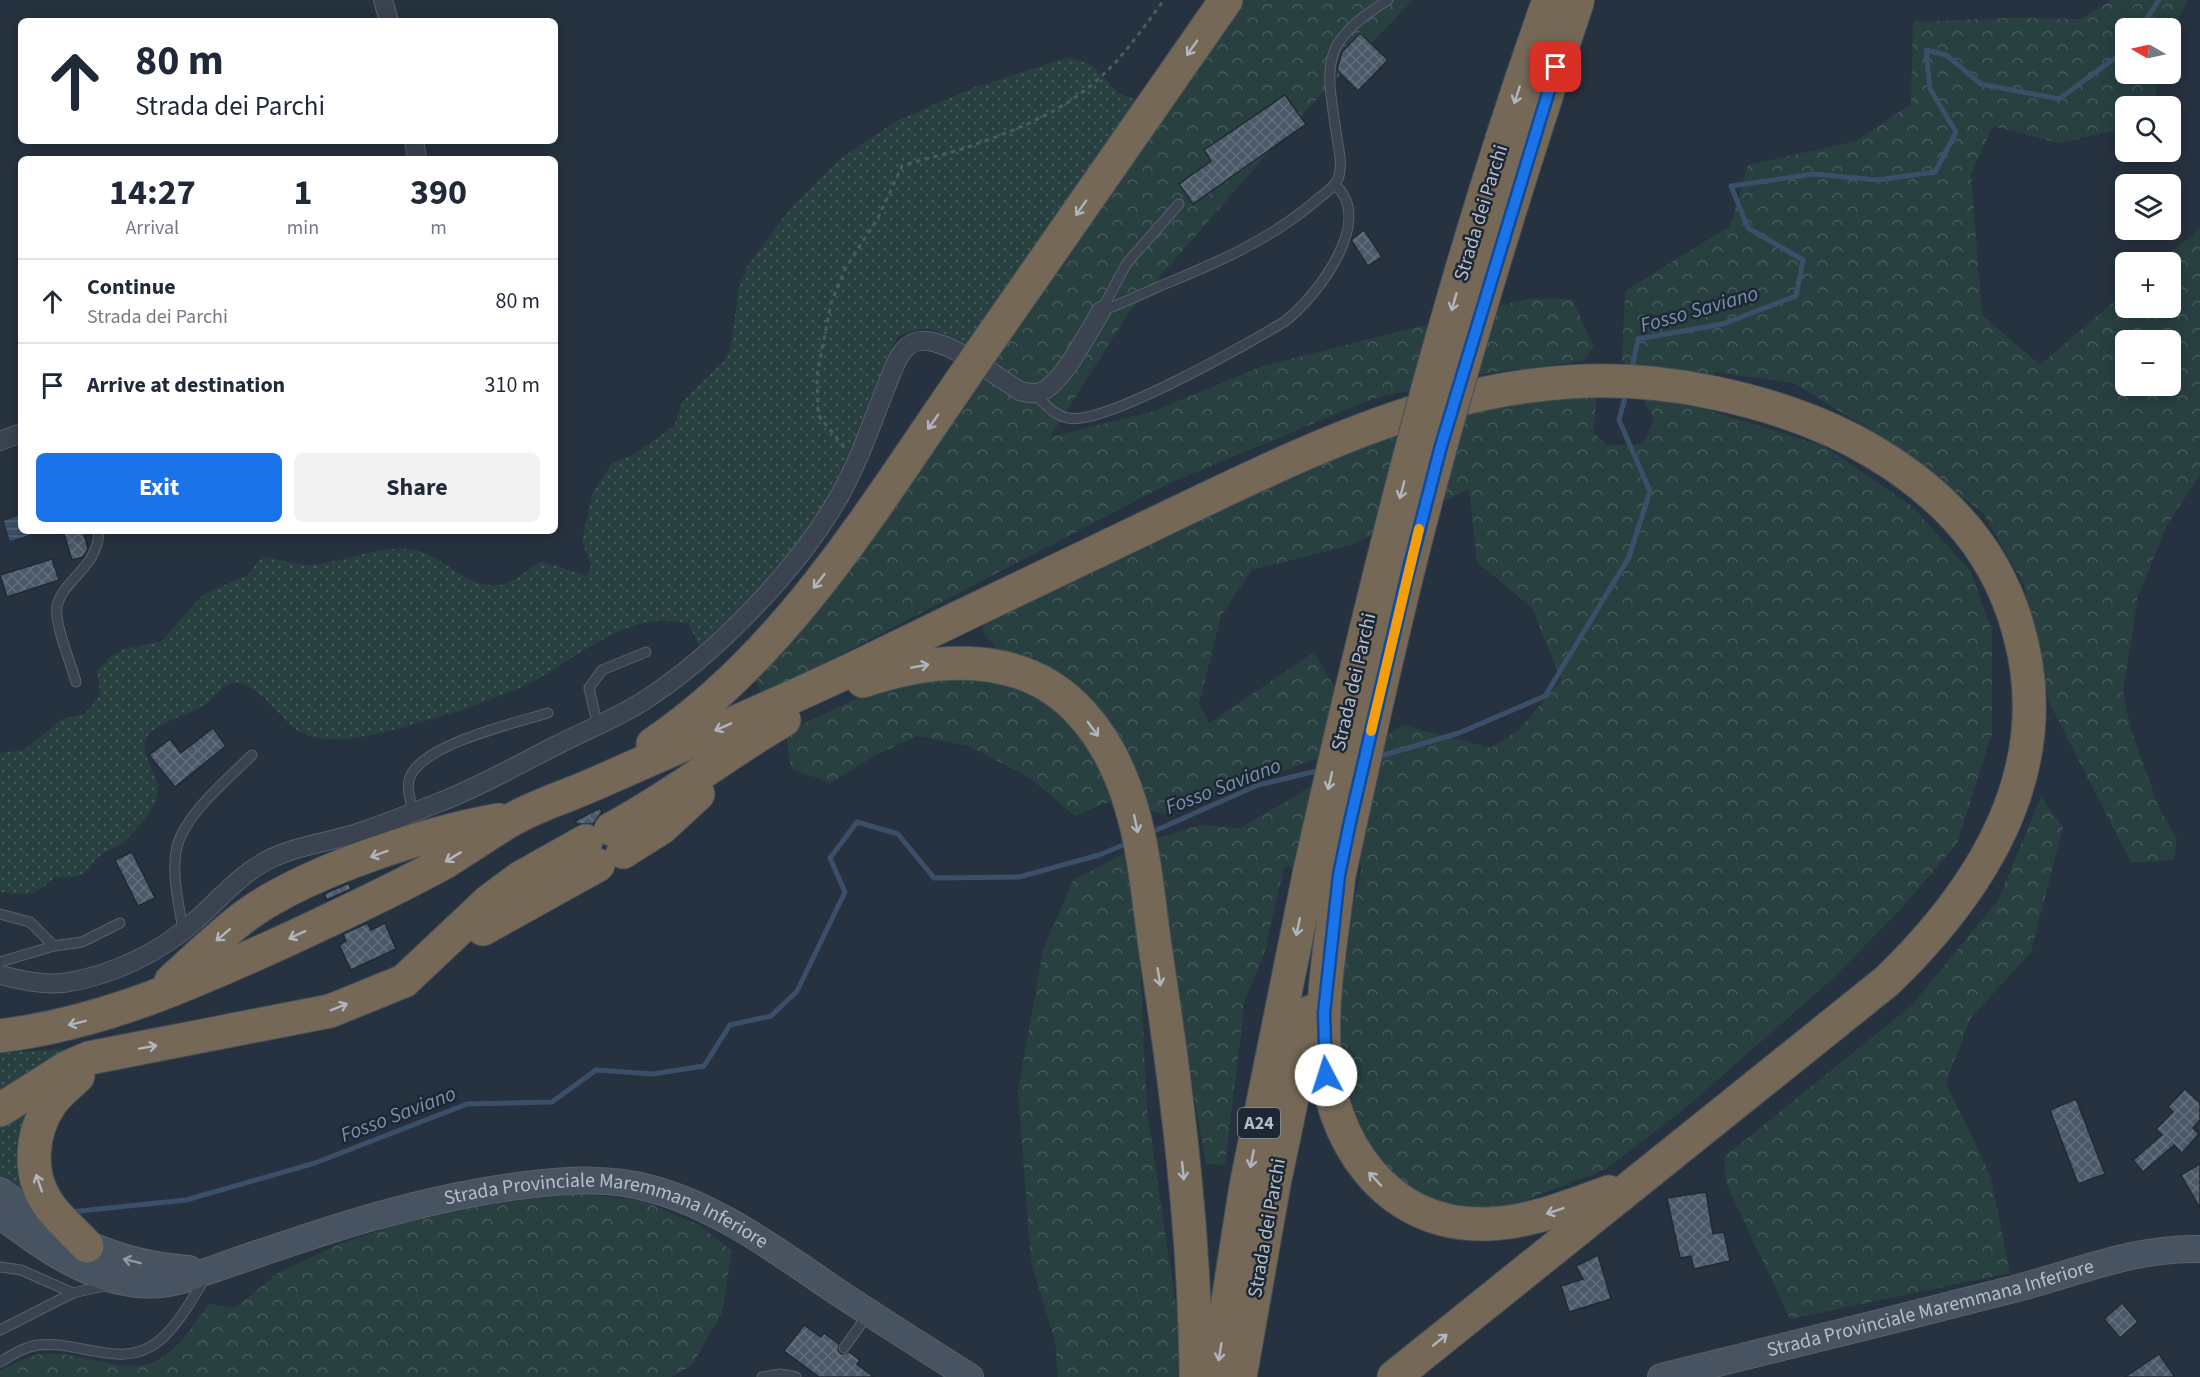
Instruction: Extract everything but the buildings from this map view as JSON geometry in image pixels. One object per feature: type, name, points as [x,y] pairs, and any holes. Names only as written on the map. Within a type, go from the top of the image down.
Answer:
[{"type":"highway","points":[[578,792],[664,737],[713,696],[765,645],[836,560],[1226,0]]},
{"type":"highway","name":"Strada dei Parchi","points":[[1240,1377],[1275,1184],[1324,872],[1417,433],[1504,136],[1549,0]]},
{"type":"highway","name":"Strada dei Parchi","points":[[1216,1377],[1246,1186],[1324,872],[1408,573],[1441,446],[1538,121],[1578,0]]},
{"type":"highway","points":[[1,1036],[75,1023],[150,1000],[350,910],[442,863],[516,817],[578,792],[834,678],[1336,438],[1378,422],[1469,396],[1564,382],[1646,382],[1714,393],[1791,415],[1851,440],[1909,475],[1960,519],[1993,567],[2016,622],[2028,680],[2027,742],[2018,788],[1997,841],[1967,891],[1930,938],[1864,1001],[1630,1185],[1394,1377]]},
{"type":"highway","points":[[602,841],[643,840],[678,814],[749,740],[857,683],[912,667],[964,662],[1013,670],[1059,693],[1090,724],[1117,769],[1137,831],[1183,1163],[1193,1277],[1196,1377]]},
{"type":"highway","points":[[0,1110],[68,1067],[100,1055],[330,1011],[404,981],[425,962],[533,899],[602,841],[722,761],[834,678]]},
{"type":"highway","points":[[150,1000],[229,930],[270,900],[338,869],[421,839],[460,827],[516,817]]},
{"type":"highway","points":[[1324,872],[1325,1067],[1332,1101],[1342,1127],[1373,1177],[1397,1199],[1424,1214],[1456,1223],[1476,1224],[1536,1217],[1630,1185]]},
{"type":"highway","points":[[87,1245],[50,1207],[39,1186],[34,1167],[34,1147],[39,1126],[52,1101],[100,1055]]},
{"type":"main road","name":"Strada Provinciale Maremmana Inferiore","points":[[0,1191],[49,1238],[90,1272],[123,1281],[165,1284],[370,1216],[467,1193],[551,1182],[610,1182],[652,1189],[704,1210],[760,1241],[970,1377]]},
{"type":"main road","name":"Strada Provinciale Maremmana Inferiore","points":[[0,1215],[49,1238],[87,1245],[126,1260],[151,1266],[211,1270]]},
{"type":"main road","name":"Strada Provinciale Maremmana Inferiore","points":[[1661,1377],[2013,1289],[2131,1254],[2168,1249],[2200,1249]]},
{"type":"street","points":[[383,0],[388,18]]},
{"type":"street","points":[[0,975],[30,982],[61,983],[98,975],[132,962],[183,931],[237,881],[268,860],[412,812],[490,779],[598,727],[642,701],[688,669],[726,634],[785,571],[819,527],[840,496],[900,356],[913,343],[927,341],[938,343],[1020,391],[1042,392],[1055,380],[1101,311]]},
{"type":"street","points":[[0,441],[18,434]]},
{"type":"lane","points":[[1101,311],[1202,270],[1259,241],[1303,212],[1335,185],[1341,166],[1328,82],[1329,66],[1336,47],[1352,25],[1388,0]]},
{"type":"lane","points":[[1035,393],[1051,411],[1067,418],[1085,419],[1151,394],[1284,322],[1303,306],[1319,286],[1344,241],[1349,219],[1349,204],[1335,185]]},
{"type":"lane","points":[[1101,311],[1127,263],[1179,204]]},
{"type":"lane","points":[[76,682],[57,608],[62,595],[92,558],[98,534]]},
{"type":"lane","points":[[598,727],[589,688],[602,670],[646,652]]},
{"type":"lane","points":[[412,812],[408,783],[414,768],[438,751],[548,713]]},
{"type":"lane","points":[[183,931],[174,863],[179,838],[212,794],[252,755]]},
{"type":"lane","points":[[0,914],[30,922],[54,946]]},
{"type":"lane","points":[[0,962],[54,946],[82,942],[120,923]]},
{"type":"lane","points":[[0,1267],[21,1270],[74,1293]]},
{"type":"lane","points":[[0,1362],[22,1350],[40,1345],[71,1346],[122,1356],[146,1349],[159,1341],[175,1324],[211,1270]]},
{"type":"lane","points":[[0,1330],[74,1293],[123,1281]]},
{"type":"lane","points":[[844,1348],[869,1313]]},
{"type":"lane","points":[[762,1377],[780,1374],[796,1377]]},
{"type":"path","points":[[856,460],[818,415],[817,375],[831,303],[846,267],[878,218],[903,166],[981,142],[1057,107],[1095,83],[1127,50],[1164,0]]},
{"type":"green space","points":[[1245,0],[1413,0],[1294,123],[1130,311],[1050,437],[1151,412],[1263,366],[1531,298],[1572,299],[1594,347],[1583,361],[1487,373],[1372,399],[1170,483],[762,696],[752,670],[1047,270],[1190,81]]},
{"type":"green space","points":[[2112,0],[2188,0],[2178,18],[2115,18],[2115,84],[2157,84],[2155,96],[2115,96],[2115,130],[2060,143],[1993,126],[1971,174],[1982,315],[2040,365],[2115,301],[2115,318],[2181,318],[2181,252],[2171,252],[2200,229],[2200,475],[2167,525],[2138,596],[2123,692],[2131,729],[2159,808],[2177,838],[2174,860],[2131,863],[2049,702],[2023,583],[1983,513],[1902,450],[1794,383],[1714,372],[1711,411],[1824,446],[1913,507],[1971,572],[1992,631],[1992,734],[1957,844],[1898,912],[1830,981],[1683,1110],[1606,1169],[1503,1209],[1450,1207],[1421,1199],[1392,1174],[1350,1118],[1330,1031],[1343,951],[1362,865],[1284,867],[1264,955],[1245,999],[1225,1165],[1206,1164],[1162,912],[1138,915],[1147,1110],[1180,1333],[1177,1377],[1058,1377],[1055,1341],[1031,1262],[1018,1091],[1043,950],[1073,880],[1148,841],[1201,825],[1240,828],[1294,797],[1403,725],[1491,748],[1519,730],[1561,680],[1532,608],[1477,562],[1469,489],[1351,545],[1252,570],[1221,616],[1199,704],[1209,723],[1314,652],[1343,702],[1318,758],[1165,814],[1147,810],[1106,728],[1066,675],[997,649],[982,630],[992,612],[1383,434],[1505,404],[1597,397],[1593,433],[1608,445],[1643,444],[1654,420],[1622,360],[1625,291],[1730,226],[1748,165],[1856,141],[1911,104],[1913,22],[2007,18],[2081,19]]},
{"type":"green space","points":[[1069,57],[1092,65],[1118,93],[1140,101],[967,348],[934,330],[919,330],[898,336],[838,476],[814,521],[776,572],[699,646],[689,624],[666,621],[644,623],[601,640],[540,678],[506,694],[419,723],[348,739],[306,735],[294,728],[253,689],[234,683],[225,686],[202,707],[166,722],[149,734],[145,740],[146,754],[157,782],[157,795],[147,816],[127,839],[97,858],[81,875],[55,877],[30,894],[0,892],[0,753],[24,750],[62,719],[85,714],[100,695],[97,671],[114,654],[124,649],[160,642],[204,594],[248,575],[262,556],[311,565],[375,551],[401,549],[426,553],[465,577],[486,585],[509,582],[541,561],[587,576],[591,566],[582,541],[592,494],[612,463],[636,453],[674,426],[682,402],[724,361],[730,350],[739,288],[747,267],[790,209],[840,159],[896,121],[976,87]]},
{"type":"green space","points":[[997,677],[1058,701],[1106,769],[1111,801],[1075,816],[1030,778],[969,746],[917,736],[874,756],[831,783],[791,769],[786,732],[893,681]]},
{"type":"green space","points":[[2041,797],[2063,827],[2031,952],[1970,1019],[1946,1083],[1991,1177],[2010,1273],[1790,1319],[1726,1183],[1724,1157],[1912,1005],[1998,900]]},
{"type":"green space","points":[[66,1049],[68,1052],[0,1096],[0,1053]]},
{"type":"green space","points":[[25,1110],[28,1114],[30,1196],[0,1186],[0,1119]]},
{"type":"green space","points":[[577,1194],[641,1200],[699,1225],[732,1251],[722,1313],[692,1365],[671,1377],[0,1377],[0,1371],[26,1358],[42,1354],[131,1366],[144,1365],[156,1361],[172,1350],[186,1336],[209,1304],[235,1308],[278,1273],[339,1244],[440,1210]]},
{"type":"water","points":[[18,516],[18,534],[32,534],[10,541],[4,521]]},
{"type":"waterway","name":"Fosso Saviano","points":[[2147,18],[2159,0]]},
{"type":"waterway","name":"Fosso Saviano","points":[[1631,373],[1638,339],[1723,324],[1796,296],[1803,260],[1748,228],[1731,186],[1814,174],[1877,180],[1935,172],[1956,132],[1930,89],[1926,50],[1946,55],[1981,84],[2059,99],[2115,58]]},
{"type":"waterway","name":"Fosso Saviano","points":[[1377,757],[1459,733],[1545,696],[1629,557],[1650,491],[1619,420],[1626,393]]},
{"type":"waterway","name":"Fosso Saviano","points":[[1150,833],[1258,785],[1321,770]]},
{"type":"waterway","name":"Fosso Saviano","points":[[70,1212],[186,1200],[315,1163],[467,1104],[552,1102],[596,1070],[653,1074],[704,1066],[730,1025],[771,1016],[797,991],[845,892],[830,858],[857,822],[898,834],[934,878],[1019,877],[1099,855],[1128,843]]},
{"type":"slow traffic","points":[[1371,731],[1419,529]]},
{"type":"route","points":[[1326,1075],[1324,1013],[1339,875],[1350,822],[1408,573],[1441,446],[1556,67]]}]
